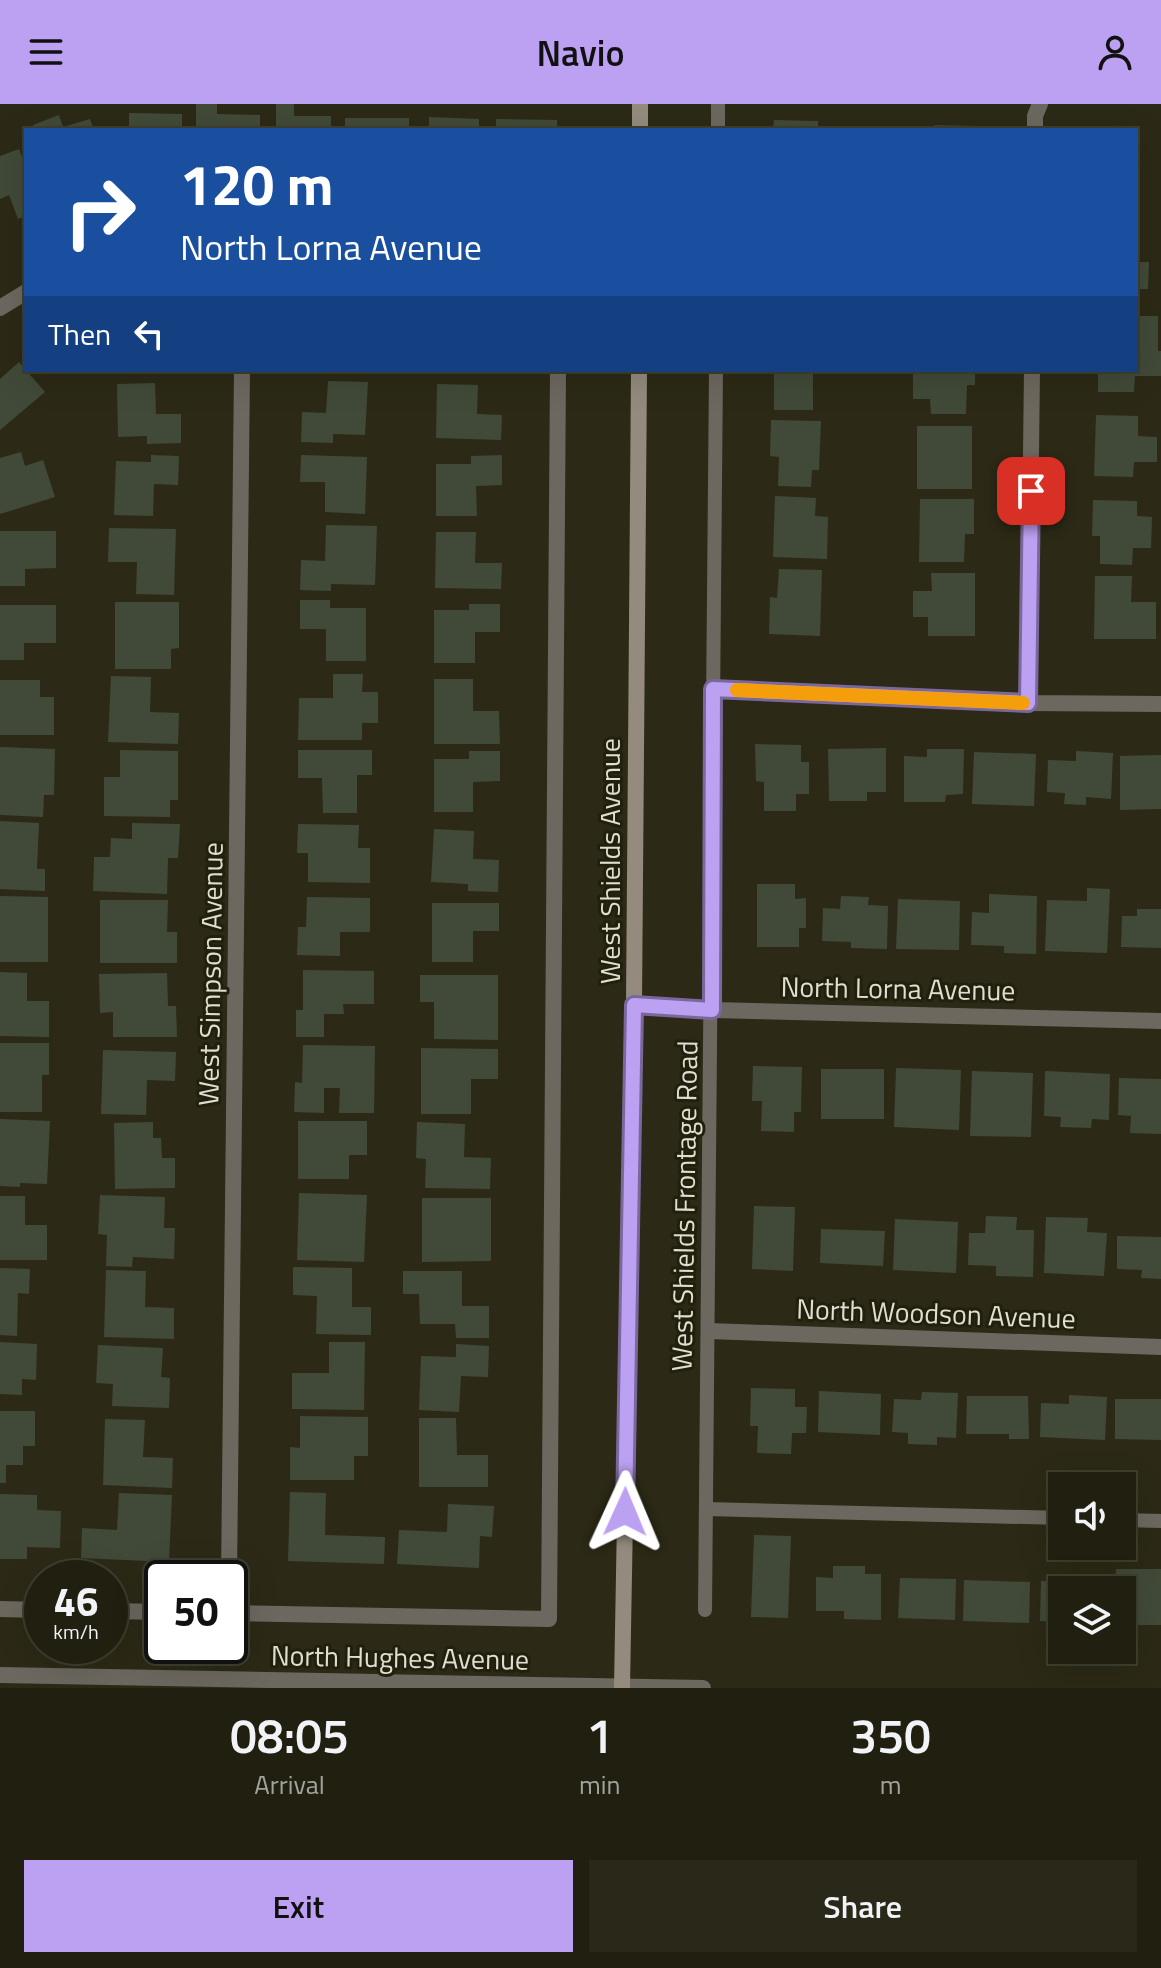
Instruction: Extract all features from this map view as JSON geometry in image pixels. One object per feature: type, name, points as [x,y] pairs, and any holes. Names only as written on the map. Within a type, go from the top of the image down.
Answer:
[{"type":"main road","points":[[640,104],[640,128]]},
{"type":"main road","name":"West Shields Avenue","points":[[622,1687],[634,1005],[639,372]]},
{"type":"street","points":[[1035,128],[1035,116],[1040,104]]},
{"type":"street","points":[[0,308],[24,293]]},
{"type":"street","name":"West Simpson Avenue","points":[[229,1560],[242,372]]},
{"type":"street","name":"West Shields Avenue","points":[[549,1619],[558,372]]},
{"type":"street","points":[[1028,703],[1032,372]]},
{"type":"street","points":[[713,689],[1028,703],[1161,704]]},
{"type":"street","name":"North Lorna Avenue","points":[[634,1005],[712,1010],[1161,1021]]},
{"type":"street","name":"North Woodson Avenue","points":[[709,1331],[1161,1347]]},
{"type":"street","points":[[0,1609],[24,1610]]},
{"type":"street","name":"North Hughes Avenue","points":[[248,1613],[549,1619]]},
{"type":"street","name":"North Hughes Avenue","points":[[0,1675],[178,1684],[703,1688]]},
{"type":"lane","points":[[718,104],[718,128]]},
{"type":"lane","name":"West Shields Frontage Road","points":[[705,1610],[716,372]]},
{"type":"lane","points":[[706,1509],[1048,1518]]},
{"type":"lane","points":[[1136,1520],[1161,1521]]},
{"type":"building","points":[[196,104],[217,104],[217,114],[260,115],[260,128],[196,128]]},
{"type":"building","points":[[276,104],[294,104],[294,116],[331,116],[331,128],[276,128]]},
{"type":"building","points":[[129,113],[182,114],[182,128],[129,128]]},
{"type":"building","points":[[59,115],[63,127],[90,119],[93,128],[34,128],[33,125]]},
{"type":"building","points":[[429,117],[479,119],[479,128],[429,128]]},
{"type":"building","points":[[345,118],[409,118],[409,128],[345,128]]},
{"type":"building","points":[[496,119],[557,120],[557,128],[496,128]]},
{"type":"building","points":[[774,120],[818,121],[818,128],[773,128]]},
{"type":"building","points":[[935,125],[976,126],[976,128],[935,128]]},
{"type":"building","points":[[19,149],[24,162],[24,217],[18,219],[9,195],[0,199],[0,156]]},
{"type":"building","points":[[1138,243],[1139,262],[1149,262],[1148,289],[1138,289]]},
{"type":"building","points":[[1138,316],[1158,316],[1161,376],[1135,376],[1134,392],[1098,392],[1098,372],[1138,372]]},
{"type":"building","points":[[19,362],[24,372],[28,372],[45,392],[0,430],[0,379]]},
{"type":"building","points":[[774,372],[813,372],[813,410],[774,410]]},
{"type":"building","points":[[913,372],[975,372],[975,385],[967,385],[966,414],[931,414],[930,399],[913,399]]},
{"type":"building","points":[[328,381],[368,382],[365,435],[333,434],[333,443],[301,442],[302,412],[326,413]]},
{"type":"building","points":[[155,383],[156,414],[181,414],[181,443],[147,444],[147,436],[118,437],[117,384]]},
{"type":"building","points":[[437,384],[478,385],[477,414],[502,415],[501,440],[436,438]]},
{"type":"building","points":[[1096,415],[1138,416],[1138,436],[1157,437],[1157,462],[1134,462],[1133,477],[1094,476]]},
{"type":"building","points":[[771,420],[821,421],[819,470],[812,470],[811,487],[778,486],[779,457],[770,456]]},
{"type":"building","points":[[917,426],[972,426],[972,489],[917,489]]},
{"type":"building","points":[[21,452],[25,466],[43,460],[55,497],[0,514],[0,458]]},
{"type":"building","points":[[151,455],[179,456],[178,485],[154,484],[153,516],[114,515],[116,461],[151,462]]},
{"type":"building","points":[[301,455],[367,457],[365,514],[325,512],[325,482],[300,482]]},
{"type":"building","points":[[502,455],[502,485],[476,486],[477,516],[436,516],[436,464],[471,464],[471,456]]},
{"type":"building","points":[[775,496],[816,498],[815,516],[828,517],[827,559],[773,557]]},
{"type":"building","points":[[920,499],[974,499],[974,534],[965,534],[964,562],[919,562]]},
{"type":"building","points":[[1093,500],[1137,501],[1137,516],[1152,517],[1151,548],[1133,548],[1132,565],[1100,564],[1100,536],[1092,536]]},
{"type":"building","points":[[326,525],[377,526],[375,585],[331,584],[331,591],[300,590],[301,560],[325,561]]},
{"type":"building","points":[[109,528],[176,529],[174,595],[136,594],[137,562],[108,562]]},
{"type":"building","points":[[0,531],[56,531],[56,568],[25,569],[25,586],[0,586]]},
{"type":"building","points":[[436,532],[476,532],[475,563],[502,563],[501,589],[435,588]]},
{"type":"building","points":[[779,569],[822,570],[820,636],[769,634],[770,597],[777,598]]},
{"type":"building","points":[[931,573],[975,573],[975,636],[928,636],[928,617],[913,617],[913,591],[932,591]]},
{"type":"building","points":[[1095,576],[1132,576],[1131,602],[1156,602],[1156,639],[1094,639]]},
{"type":"building","points":[[300,600],[330,600],[330,608],[366,608],[366,661],[326,661],[326,629],[300,629]]},
{"type":"building","points":[[115,602],[179,602],[179,648],[171,649],[171,669],[115,669]]},
{"type":"building","points":[[469,604],[500,604],[500,632],[475,632],[475,663],[434,663],[434,610],[469,610]]},
{"type":"building","points":[[0,605],[56,605],[56,643],[24,643],[24,660],[0,660]]},
{"type":"building","points":[[333,674],[363,674],[362,692],[378,692],[378,723],[362,723],[362,740],[298,740],[299,698],[333,698]]},
{"type":"building","points":[[111,676],[151,677],[150,712],[179,713],[178,744],[108,742]]},
{"type":"building","points":[[434,679],[473,679],[473,711],[499,711],[500,744],[434,744]]},
{"type":"building","points":[[0,680],[40,680],[40,697],[54,697],[54,735],[0,735]]},
{"type":"building","points":[[755,744],[801,745],[801,762],[809,762],[809,794],[796,794],[796,811],[764,811],[764,782],[756,781]]},
{"type":"building","points":[[0,747],[55,749],[54,795],[44,795],[43,817],[0,815]]},
{"type":"building","points":[[886,748],[886,792],[867,792],[867,801],[829,801],[828,749]]},
{"type":"building","points":[[927,749],[964,749],[963,794],[946,795],[945,802],[904,802],[904,756],[927,757]]},
{"type":"building","points":[[120,750],[178,751],[178,800],[170,800],[170,817],[104,816],[104,777],[120,777]]},
{"type":"building","points":[[298,750],[372,750],[372,775],[357,775],[357,813],[323,813],[322,778],[298,778]]},
{"type":"building","points":[[469,751],[500,751],[500,781],[473,782],[473,812],[434,812],[434,759],[469,759]]},
{"type":"building","points":[[1076,751],[1113,753],[1111,799],[1086,797],[1086,805],[1064,804],[1065,793],[1047,792],[1048,760],[1076,761]]},
{"type":"building","points":[[974,752],[1036,754],[1034,806],[972,804]]},
{"type":"building","points":[[1161,755],[1161,809],[1120,810],[1120,756]]},
{"type":"building","points":[[0,821],[39,823],[37,869],[45,869],[45,891],[0,889]]},
{"type":"building","points":[[132,823],[180,824],[178,858],[168,858],[167,894],[93,891],[94,857],[110,857],[111,838],[132,839]]},
{"type":"building","points":[[298,824],[359,825],[358,848],[370,848],[370,883],[308,882],[308,853],[297,853]]},
{"type":"building","points":[[434,829],[474,831],[473,859],[499,860],[498,892],[468,891],[468,884],[431,882]]},
{"type":"building","points":[[757,884],[795,884],[795,899],[806,898],[806,928],[799,928],[799,947],[757,947]]},
{"type":"building","points":[[1087,888],[1110,889],[1107,953],[1045,951],[1047,900],[1087,901]]},
{"type":"building","points":[[989,894],[1037,896],[1036,954],[1004,953],[1004,946],[971,945],[972,912],[989,913]]},
{"type":"building","points":[[0,896],[48,897],[48,962],[0,962]]},
{"type":"building","points":[[841,896],[869,897],[868,905],[888,906],[887,949],[851,948],[851,942],[822,941],[823,908],[840,909]]},
{"type":"building","points":[[307,897],[370,898],[370,932],[340,932],[340,956],[297,955],[298,927],[306,927]]},
{"type":"building","points":[[898,899],[960,901],[959,950],[896,949]]},
{"type":"building","points":[[100,900],[168,900],[167,932],[177,932],[177,963],[100,963]]},
{"type":"building","points":[[432,903],[499,903],[499,931],[473,931],[473,962],[432,962]]},
{"type":"building","points":[[1137,909],[1161,909],[1161,948],[1121,947],[1122,916],[1137,916]]},
{"type":"building","points":[[303,970],[374,971],[374,1004],[343,1004],[344,1014],[324,1014],[324,1037],[296,1037],[296,1010],[303,1010]]},
{"type":"building","points":[[0,972],[27,973],[27,1001],[49,1001],[49,1037],[0,1036]]},
{"type":"building","points":[[167,973],[168,1006],[176,1006],[177,1037],[113,1037],[113,1012],[100,1013],[99,974]]},
{"type":"building","points":[[420,975],[498,975],[498,1040],[434,1039],[434,1002],[420,1002]]},
{"type":"building","points":[[0,1043],[49,1043],[49,1075],[42,1075],[42,1112],[0,1112]]},
{"type":"building","points":[[303,1045],[375,1046],[374,1113],[339,1113],[340,1088],[324,1088],[324,1113],[294,1112],[295,1082],[302,1083]]},
{"type":"building","points":[[421,1048],[498,1049],[498,1079],[471,1079],[471,1114],[421,1114]]},
{"type":"building","points":[[103,1050],[176,1052],[175,1081],[147,1080],[146,1115],[101,1114]]},
{"type":"building","points":[[753,1066],[802,1067],[801,1112],[794,1112],[794,1132],[761,1131],[762,1101],[752,1101]]},
{"type":"building","points":[[896,1068],[961,1070],[959,1130],[894,1127]]},
{"type":"building","points":[[821,1069],[884,1069],[884,1119],[821,1119]]},
{"type":"building","points":[[972,1071],[1033,1073],[1031,1137],[970,1136]]},
{"type":"building","points":[[1045,1071],[1110,1074],[1109,1120],[1092,1119],[1091,1128],[1060,1127],[1061,1117],[1044,1116]]},
{"type":"building","points":[[1119,1078],[1161,1079],[1161,1134],[1130,1133],[1131,1116],[1118,1115]]},
{"type":"building","points":[[0,1119],[50,1121],[47,1184],[0,1186]]},
{"type":"building","points":[[298,1121],[367,1121],[367,1155],[349,1155],[349,1179],[298,1179]]},
{"type":"building","points":[[153,1122],[153,1138],[161,1138],[162,1158],[175,1158],[175,1188],[115,1189],[114,1123]]},
{"type":"building","points":[[417,1122],[465,1124],[464,1157],[491,1158],[490,1189],[425,1188],[426,1159],[416,1158]]},
{"type":"building","points":[[299,1193],[367,1195],[364,1262],[297,1260]]},
{"type":"building","points":[[100,1195],[165,1197],[164,1228],[175,1228],[174,1259],[133,1257],[132,1267],[106,1266],[107,1235],[98,1234]]},
{"type":"building","points":[[0,1196],[25,1196],[25,1225],[47,1225],[47,1260],[0,1260]]},
{"type":"building","points":[[422,1198],[491,1198],[491,1261],[422,1262]]},
{"type":"building","points":[[754,1206],[795,1207],[793,1271],[752,1269]]},
{"type":"building","points":[[986,1216],[1017,1217],[1016,1230],[1034,1230],[1033,1277],[996,1276],[996,1266],[968,1265],[969,1233],[985,1233]]},
{"type":"building","points":[[1046,1217],[1088,1218],[1087,1232],[1107,1233],[1104,1276],[1044,1273]]},
{"type":"building","points":[[895,1219],[958,1222],[956,1273],[893,1270]]},
{"type":"building","points":[[821,1229],[885,1231],[883,1266],[820,1263]]},
{"type":"building","points":[[1117,1236],[1161,1237],[1161,1279],[1141,1278],[1142,1270],[1117,1269]]},
{"type":"building","points":[[293,1267],[352,1268],[352,1307],[371,1307],[371,1335],[316,1334],[317,1296],[293,1295]]},
{"type":"building","points":[[0,1268],[30,1269],[29,1294],[18,1293],[17,1336],[0,1335]]},
{"type":"building","points":[[106,1270],[146,1271],[145,1307],[174,1308],[174,1339],[104,1337]]},
{"type":"building","points":[[403,1271],[462,1271],[462,1306],[489,1306],[489,1338],[456,1338],[455,1324],[420,1324],[419,1294],[403,1294]]},
{"type":"building","points":[[0,1342],[37,1344],[36,1380],[22,1379],[22,1395],[0,1394]]},
{"type":"building","points":[[329,1342],[365,1342],[364,1410],[292,1409],[292,1373],[329,1373]]},
{"type":"building","points":[[456,1344],[489,1346],[488,1377],[461,1376],[459,1412],[419,1410],[421,1356],[456,1357]]},
{"type":"building","points":[[98,1345],[163,1348],[161,1377],[170,1378],[169,1408],[112,1406],[113,1384],[96,1383]]},
{"type":"building","points":[[751,1388],[795,1389],[795,1407],[807,1407],[806,1433],[792,1433],[791,1454],[757,1453],[758,1426],[750,1426]]},
{"type":"building","points":[[819,1391],[881,1394],[880,1435],[818,1432]]},
{"type":"building","points":[[922,1392],[958,1393],[956,1438],[937,1437],[937,1445],[908,1444],[908,1433],[892,1432],[894,1399],[921,1400]]},
{"type":"building","points":[[1069,1395],[1107,1397],[1105,1440],[1040,1437],[1041,1403],[1069,1404]]},
{"type":"building","points":[[967,1396],[1028,1396],[1029,1439],[1009,1439],[1009,1434],[966,1434]]},
{"type":"building","points":[[1115,1399],[1161,1399],[1161,1440],[1115,1439]]},
{"type":"building","points":[[0,1411],[35,1411],[35,1446],[23,1446],[23,1465],[6,1465],[6,1483],[0,1483]]},
{"type":"building","points":[[300,1416],[368,1417],[368,1456],[354,1456],[354,1480],[290,1480],[290,1447],[300,1448]]},
{"type":"building","points":[[419,1418],[456,1418],[457,1455],[488,1455],[488,1487],[419,1487]]},
{"type":"building","points":[[105,1419],[145,1420],[143,1457],[173,1458],[172,1488],[103,1485]]},
{"type":"building","points":[[290,1492],[326,1493],[325,1535],[385,1537],[384,1564],[288,1561]]},
{"type":"building","points":[[119,1493],[172,1495],[169,1560],[81,1558],[82,1528],[117,1530]]},
{"type":"building","points":[[0,1494],[37,1495],[37,1510],[61,1511],[60,1548],[27,1547],[27,1559],[0,1559]]},
{"type":"building","points":[[448,1504],[494,1506],[492,1537],[480,1536],[479,1568],[397,1564],[399,1530],[447,1532]]},
{"type":"building","points":[[754,1535],[791,1536],[788,1618],[751,1617]]},
{"type":"building","points":[[833,1566],[865,1566],[865,1574],[881,1574],[881,1620],[844,1619],[844,1611],[816,1611],[816,1577],[833,1578]]},
{"type":"building","points":[[1116,1569],[1161,1569],[1161,1625],[1138,1625],[1136,1576],[1116,1576]]},
{"type":"building","points":[[900,1578],[956,1579],[955,1620],[898,1618]]},
{"type":"building","points":[[964,1580],[1030,1582],[1029,1623],[963,1621]]},
{"type":"building","points":[[1041,1581],[1048,1581],[1048,1621],[1040,1621]]},
{"type":"slow traffic","points":[[737,690],[1023,703]]},
{"type":"route","points":[[625,1512],[634,1005],[712,1010],[713,689],[1028,703],[1031,491]]}]
